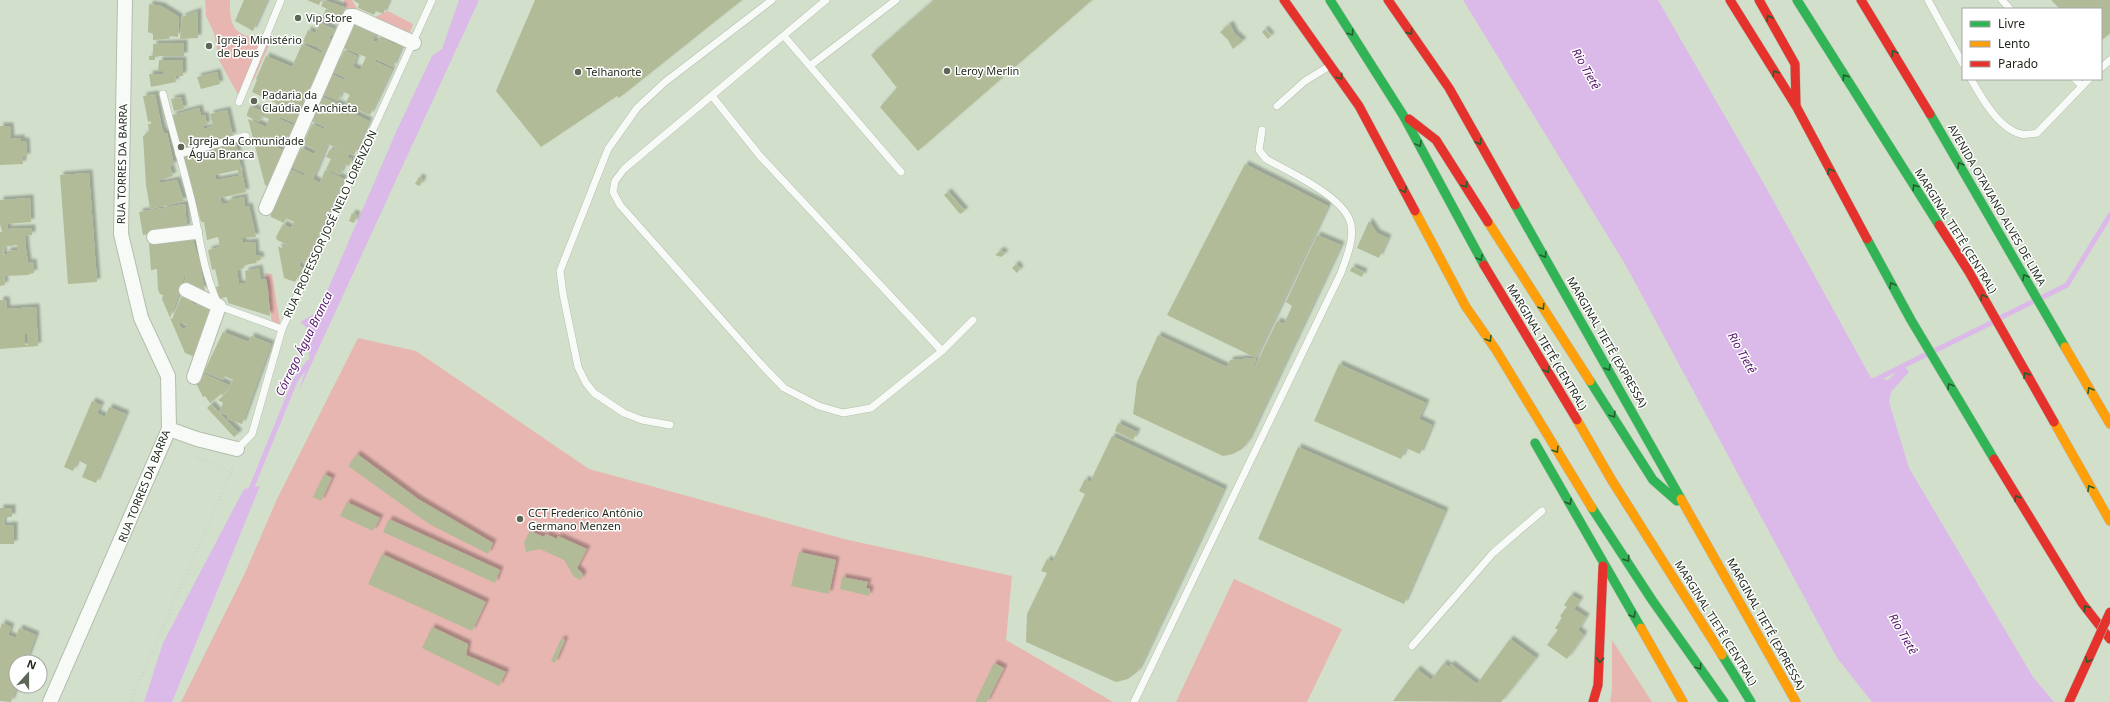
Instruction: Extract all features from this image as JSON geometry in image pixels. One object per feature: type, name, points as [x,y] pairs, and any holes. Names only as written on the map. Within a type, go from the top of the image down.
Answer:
[{"type":"main road","points":[[1284,0],[1359,106],[1466,307],[1478,341]]},
{"type":"main road","name":"MARGINAL TIETÊ (CENTRAL)","points":[[1330,0],[1403,115],[1487,270],[1554,380],[1611,479],[1751,702]]},
{"type":"main road","name":"MARGINAL TIETÊ (EXPRESSA)","points":[[1388,0],[1449,88],[1692,515],[1796,702]]},
{"type":"main road","points":[[1730,0],[1796,106],[1910,320],[2045,544],[2082,603],[2110,639]]},
{"type":"main road","points":[[1758,0],[1795,64],[1796,106]]},
{"type":"main road","name":"MARGINAL TIETÊ (CENTRAL)","points":[[1797,0],[1818,36],[1969,272],[2001,332],[2110,521]]},
{"type":"main road","name":"AVENIDA OTAVIANO ALVES DE LIMA","points":[[1861,0],[1930,112],[2110,424]]},
{"type":"main road","points":[[1816,13],[1819,19],[1818,36]]},
{"type":"main road","points":[[1403,115],[1436,140],[1653,480],[1692,515]]},
{"type":"main road","points":[[1466,307],[1481,326],[1540,425],[1653,600],[1724,702]]},
{"type":"main road","points":[[1532,436],[1603,565],[1683,702]]},
{"type":"main road","points":[[1593,702],[1598,685],[1603,565]]},
{"type":"main road","points":[[2069,702],[2110,612]]},
{"type":"street","name":"RUA TORRES DA BARRA","points":[[50,702],[169,429],[168,376],[141,318],[121,234],[125,0]]},
{"type":"street","points":[[266,208],[350,16],[354,16],[414,43]]},
{"type":"street","points":[[154,237],[195,232]]},
{"type":"street","points":[[186,290],[219,306],[194,377]]},
{"type":"street","points":[[169,429],[197,439],[237,449]]},
{"type":"lane","points":[[238,102],[281,0]]},
{"type":"lane","name":"RUA PROFESSOR JOSÉ NELO LORENZON","points":[[237,449],[252,434],[282,329],[414,43],[432,0]]},
{"type":"lane","points":[[670,425],[642,420],[624,413],[594,393],[586,383],[578,367],[563,294],[560,271],[608,149],[637,108],[665,82],[772,0]]},
{"type":"lane","points":[[826,0],[624,169],[615,180],[613,192],[620,205],[784,388],[819,406],[843,413],[871,408],[942,351],[973,320]]},
{"type":"lane","points":[[811,65],[896,0]]},
{"type":"lane","points":[[1928,0],[1962,62]]},
{"type":"lane","points":[[2002,0],[2009,8]]},
{"type":"lane","points":[[784,36],[811,65],[901,172]]},
{"type":"lane","points":[[2102,67],[2110,60]]},
{"type":"lane","points":[[1277,106],[1305,81],[1331,65]]},
{"type":"lane","points":[[1972,80],[1984,101],[2003,124],[2021,134],[2037,133],[2088,80]]},
{"type":"lane","points":[[2076,80],[2082,86]]},
{"type":"lane","points":[[163,94],[192,204],[201,251],[212,291],[219,306],[282,329]]},
{"type":"lane","points":[[712,96],[755,150],[942,351]]},
{"type":"lane","points":[[1134,702],[1341,273],[1351,243],[1351,225],[1346,212],[1336,200],[1266,159],[1259,150],[1262,130]]},
{"type":"lane","points":[[179,154],[246,136]]},
{"type":"lane","points":[[1412,646],[1493,553],[1542,511]]},
{"type":"path","points":[[130,702],[231,473]]},
{"type":"shaded area","points":[[205,0],[230,0],[232,21],[238,32],[269,45],[255,77],[241,100],[219,60],[214,33],[206,16]]},
{"type":"shaded area","points":[[344,0],[352,0],[358,10],[375,17],[388,11],[413,24],[406,44],[389,39],[359,23],[351,16],[346,8]]},
{"type":"shaded area","points":[[265,273],[272,274],[280,324],[272,323]]},
{"type":"shaded area","name":"CCT Frederico Antônio Germano Menzen","points":[[358,338],[416,351],[589,469],[844,539],[1012,576],[1006,640],[1113,702],[181,702],[245,573],[277,499]]},
{"type":"shaded area","points":[[1234,579],[1342,629],[1307,702],[1176,702]]},
{"type":"shaded area","points":[[1612,640],[1652,702],[1610,702],[1612,690]]},
{"type":"water","points":[[459,0],[479,0],[299,391],[309,359],[308,329],[300,322],[318,312],[397,130],[432,56],[442,49]]},
{"type":"water","name":"Rio Tietê","points":[[1463,0],[1658,0],[1768,191],[1871,378],[1888,380],[1904,365],[1909,372],[1891,392],[1889,402],[1909,468],[2033,677],[2054,702],[1872,702],[1837,658],[1625,264]]},
{"type":"water","points":[[260,486],[172,702],[144,702],[163,643],[244,489]]},
{"type":"building","points":[[244,0],[267,0],[253,31],[235,21]]},
{"type":"building","points":[[307,0],[321,0],[319,5]]},
{"type":"building","points":[[324,0],[344,7],[340,15],[321,6]]},
{"type":"building","points":[[353,0],[389,0],[383,14],[376,11],[374,15],[358,8],[359,4]]},
{"type":"building","name":"Telhanorte","points":[[535,0],[742,0],[619,98],[617,96],[541,147],[496,91]]},
{"type":"building","name":"Leroy Merlin","points":[[934,0],[1092,0],[918,151],[880,107],[897,88],[871,55]]},
{"type":"building","points":[[2051,0],[2110,0],[2110,33],[2102,40],[2102,8],[2059,8]]},
{"type":"building","points":[[149,4],[161,6],[179,17],[178,37],[170,36],[169,39],[153,40],[153,34],[148,32]]},
{"type":"building","points":[[326,9],[340,15],[336,23],[322,18]]},
{"type":"building","points":[[198,11],[198,38],[180,39],[182,17]]},
{"type":"building","points":[[352,22],[376,33],[373,41],[377,42],[380,37],[396,45],[397,43],[402,45],[393,67],[375,59],[374,61],[392,69],[370,115],[353,108],[353,113],[369,121],[354,155],[328,144],[325,150],[313,179],[320,183],[325,170],[344,179],[305,263],[301,261],[299,266],[303,268],[295,282],[284,278],[278,246],[281,248],[288,245],[277,240],[276,237],[283,224],[291,228],[294,222],[286,218],[284,223],[271,217],[270,210],[288,168],[305,176],[306,174],[289,166],[293,156],[297,158],[301,148],[314,154],[315,152],[315,149],[303,144],[312,124],[324,129],[325,127],[309,120],[320,96],[344,106],[350,95],[342,91],[338,101],[324,95],[326,91],[322,89],[329,73],[345,80],[346,78],[330,71],[335,60],[340,61],[344,50],[357,56],[353,67],[360,70],[366,57],[341,47]]},
{"type":"building","points":[[320,23],[334,29],[329,39],[333,41],[297,124],[280,117],[279,119],[296,126],[291,138],[286,136],[282,146],[263,136],[259,139],[285,151],[268,186],[265,185],[248,119],[266,127],[269,119],[262,116],[259,122],[247,116],[247,114],[250,106],[271,115],[276,103],[252,92],[257,80],[256,79],[266,56],[292,67],[302,44],[322,53],[323,51],[318,48],[319,47],[303,42],[308,30],[315,33]]},
{"type":"building","points":[[1230,24],[1235,34],[1243,41],[1233,49],[1228,40],[1220,32]]},
{"type":"building","points":[[1265,29],[1271,36],[1268,39],[1262,32]]},
{"type":"building","points":[[184,43],[184,56],[155,56],[155,60],[149,60],[149,56],[153,56],[153,44]]},
{"type":"building","points":[[159,60],[183,60],[183,76],[175,76],[176,82],[151,87],[149,74],[163,74],[163,71],[158,71]]},
{"type":"building","points":[[217,72],[220,84],[201,89],[197,77]]},
{"type":"building","points":[[155,94],[162,128],[164,133],[167,133],[174,165],[170,166],[173,176],[160,180],[160,183],[177,180],[184,201],[150,209],[146,185],[143,136],[149,131],[148,124],[151,124],[151,121],[148,122],[143,96]]},
{"type":"building","points":[[181,97],[184,109],[174,111],[171,99]]},
{"type":"building","points":[[199,108],[201,116],[205,115],[207,125],[203,126],[204,129],[213,126],[210,114],[227,110],[233,136],[181,149],[172,115]]},
{"type":"building","points":[[0,126],[10,126],[11,139],[21,138],[21,141],[26,141],[27,157],[22,157],[23,164],[0,165]]},
{"type":"building","points":[[236,144],[246,192],[220,198],[222,204],[229,203],[228,200],[244,197],[245,207],[249,206],[256,237],[242,238],[243,243],[255,242],[256,255],[260,255],[261,260],[256,261],[257,263],[244,265],[244,268],[237,270],[239,284],[246,283],[245,271],[259,268],[261,280],[266,279],[270,316],[228,303],[227,297],[218,299],[216,287],[219,286],[215,269],[212,270],[208,250],[220,247],[218,237],[207,240],[204,222],[201,222],[182,157]],"holes":[[[238,170],[238,176],[216,180],[215,175]]]},
{"type":"building","points":[[335,148],[349,154],[347,157],[352,159],[349,166],[344,164],[340,175],[326,169],[331,159],[326,157],[330,149],[334,151]]},
{"type":"building","points":[[1245,164],[1328,206],[1256,358],[1167,315]]},
{"type":"building","points":[[89,173],[97,282],[68,284],[60,175]]},
{"type":"building","points":[[419,177],[423,179],[420,186],[415,184]]},
{"type":"building","points":[[948,192],[965,211],[960,214],[944,195]]},
{"type":"building","points":[[30,198],[31,222],[7,224],[8,229],[32,228],[32,235],[25,236],[28,263],[33,262],[34,273],[29,275],[4,276],[5,285],[0,286],[0,232],[2,232],[0,224],[0,200]],"holes":[[[17,245],[18,250],[7,251],[7,254],[3,255],[3,247]]]},
{"type":"building","points":[[185,204],[187,228],[165,230],[163,207]]},
{"type":"building","points":[[162,208],[165,232],[143,235],[139,212]]},
{"type":"building","points":[[352,213],[357,215],[354,223],[349,221]]},
{"type":"building","points":[[1369,221],[1377,233],[1388,238],[1379,258],[1357,248]]},
{"type":"building","points":[[1317,235],[1341,245],[1248,441],[1242,449],[1233,454],[1223,456],[1133,414],[1137,382],[1158,335],[1227,367],[1230,360],[1256,358],[1253,371],[1277,321],[1284,324],[1292,306],[1286,302]]},
{"type":"building","points":[[192,237],[200,263],[205,291],[184,283],[186,276],[184,276],[182,286],[170,318],[162,299],[163,295],[160,294],[158,290],[157,269],[151,270],[149,244],[172,238]]},
{"type":"building","points":[[1001,250],[1005,254],[1001,257],[995,255]]},
{"type":"building","points":[[1016,264],[1020,269],[1017,273],[1012,268]]},
{"type":"building","points":[[1352,267],[1364,272],[1362,277],[1350,271]]},
{"type":"building","points":[[183,293],[193,297],[191,303],[197,305],[199,300],[215,307],[195,357],[185,353],[170,318],[172,319]],"holes":[[[180,322],[187,325],[185,329],[179,327]]]},
{"type":"building","points":[[0,300],[6,300],[7,309],[36,307],[38,346],[0,349]],"holes":[[[25,334],[28,334],[28,345],[25,345]]]},
{"type":"building","points":[[223,332],[249,342],[251,336],[271,344],[242,424],[227,419],[228,415],[219,413],[223,403],[218,400],[227,393],[233,380],[225,376],[223,380],[204,372]]},
{"type":"building","points":[[1339,364],[1426,403],[1419,419],[1432,425],[1420,454],[1406,448],[1401,459],[1314,421]]},
{"type":"building","points":[[200,372],[229,385],[224,395],[221,394],[210,403],[205,396],[203,397],[196,383]]},
{"type":"building","points":[[92,401],[101,405],[97,413],[105,417],[109,407],[126,414],[96,483],[82,477],[87,465],[78,460],[73,471],[64,467]]},
{"type":"building","points":[[211,404],[239,433],[234,437],[207,408]]},
{"type":"building","points":[[1118,423],[1137,432],[1133,440],[1115,431]]},
{"type":"building","points":[[1112,436],[1224,489],[1138,671],[1128,679],[1116,682],[1026,642],[1027,614],[1047,573],[1041,571],[1047,559],[1052,562],[1085,494],[1079,491],[1085,479],[1090,482]]},
{"type":"building","points":[[1298,447],[1445,511],[1404,604],[1258,539]]},
{"type":"building","points":[[357,454],[418,499],[493,543],[488,554],[429,524],[348,466]]},
{"type":"building","points":[[324,474],[332,478],[321,501],[313,497]]},
{"type":"building","points":[[347,502],[380,518],[373,531],[340,516]]},
{"type":"building","points":[[0,508],[12,508],[12,517],[3,517],[3,526],[14,525],[14,544],[0,544]]},
{"type":"building","points":[[389,519],[500,570],[495,583],[383,532]]},
{"type":"building","points":[[530,531],[544,537],[546,534],[557,539],[558,536],[587,549],[577,568],[583,574],[581,580],[574,577],[564,560],[540,549],[526,552],[524,542]]},
{"type":"building","points":[[799,552],[836,560],[829,594],[791,586]]},
{"type":"building","points":[[382,554],[486,602],[472,631],[368,584]]},
{"type":"building","points":[[842,577],[868,582],[866,588],[870,589],[869,596],[840,589]]},
{"type":"building","points":[[1571,595],[1580,600],[1574,609],[1586,617],[1578,630],[1584,635],[1567,659],[1547,645],[1558,630],[1555,628],[1562,618],[1560,616],[1567,607],[1564,605]]},
{"type":"building","points":[[2,623],[11,627],[8,635],[16,638],[19,628],[36,635],[29,654],[8,654],[8,694],[14,694],[11,702],[0,701],[0,629]]},
{"type":"building","points":[[432,627],[468,644],[466,655],[506,672],[499,686],[422,648]]},
{"type":"building","points":[[561,639],[565,640],[555,663],[551,661]]},
{"type":"building","points":[[1510,639],[1536,658],[1501,702],[1393,701],[1417,669],[1431,680],[1444,663],[1449,667],[1451,664],[1477,684]]},
{"type":"building","points":[[994,663],[1004,668],[987,702],[975,702]]},
{"type":"waterway","points":[[2043,297],[2067,285],[2110,215]]},
{"type":"waterway","points":[[2000,318],[2034,301]]},
{"type":"waterway","points":[[1936,350],[1991,323]]},
{"type":"waterway","points":[[1871,382],[1927,354]]},
{"type":"waterway","name":"Córrego Água Branca","points":[[249,494],[295,381],[308,363]]},
{"type":"traffic: fast","points":[[1330,0],[1403,115],[1484,265]]},
{"type":"traffic: fast","points":[[1797,0],[1939,225]]},
{"type":"traffic: fast","points":[[1930,114],[2065,347]]},
{"type":"traffic: fast","points":[[1515,205],[1681,499]]},
{"type":"traffic: fast","points":[[1867,239],[1911,320],[1994,459]]},
{"type":"traffic: fast","points":[[1590,381],[1653,480],[1677,501]]},
{"type":"traffic: fast","points":[[1535,443],[1641,628]]},
{"type":"traffic: fast","points":[[1592,508],[1652,600],[1724,702]]},
{"type":"traffic: fast","points":[[1722,655],[1751,702]]},
{"type":"traffic: slow","points":[[1415,211],[1466,307],[1496,350],[1592,508]]},
{"type":"traffic: slow","points":[[1488,222],[1590,381]]},
{"type":"traffic: slow","points":[[2065,347],[2110,424]]},
{"type":"traffic: slow","points":[[1577,420],[1611,479],[1722,655]]},
{"type":"traffic: slow","points":[[2054,422],[2110,521]]},
{"type":"traffic: slow","points":[[1681,499],[1796,702]]},
{"type":"traffic: slow","points":[[1641,628],[1683,702]]},
{"type":"traffic: jam","points":[[1284,0],[1359,106],[1415,211]]},
{"type":"traffic: jam","points":[[1388,0],[1449,88],[1515,205]]},
{"type":"traffic: jam","points":[[1730,0],[1796,106],[1867,239]]},
{"type":"traffic: jam","points":[[1759,0],[1795,64],[1796,105]]},
{"type":"traffic: jam","points":[[1861,0],[1930,114]]},
{"type":"traffic: jam","points":[[1409,119],[1436,140],[1488,222]]},
{"type":"traffic: jam","points":[[1939,225],[1969,272],[2054,422]]},
{"type":"traffic: jam","points":[[1484,265],[1577,420]]},
{"type":"traffic: jam","points":[[1994,459],[2082,603],[2110,639]]},
{"type":"traffic: jam","points":[[1593,702],[1598,685],[1603,566]]},
{"type":"traffic: jam","points":[[2069,702],[2110,612]]},
{"type":"place","name":"Vip Store","points":[[298,18]]},
{"type":"place","name":"Igreja Ministério de Deus","points":[[209,46]]},
{"type":"place","name":"Leroy Merlin","points":[[947,71]]},
{"type":"place","name":"Telhanorte","points":[[578,72]]},
{"type":"place","name":"Padaria da Claúdia e Anchieta","points":[[254,101]]},
{"type":"place","name":"Igreja da Comunidade Água Branca","points":[[181,147]]},
{"type":"place","name":"CCT Frederico Antônio Germano Menzen","points":[[520,519]]}]
